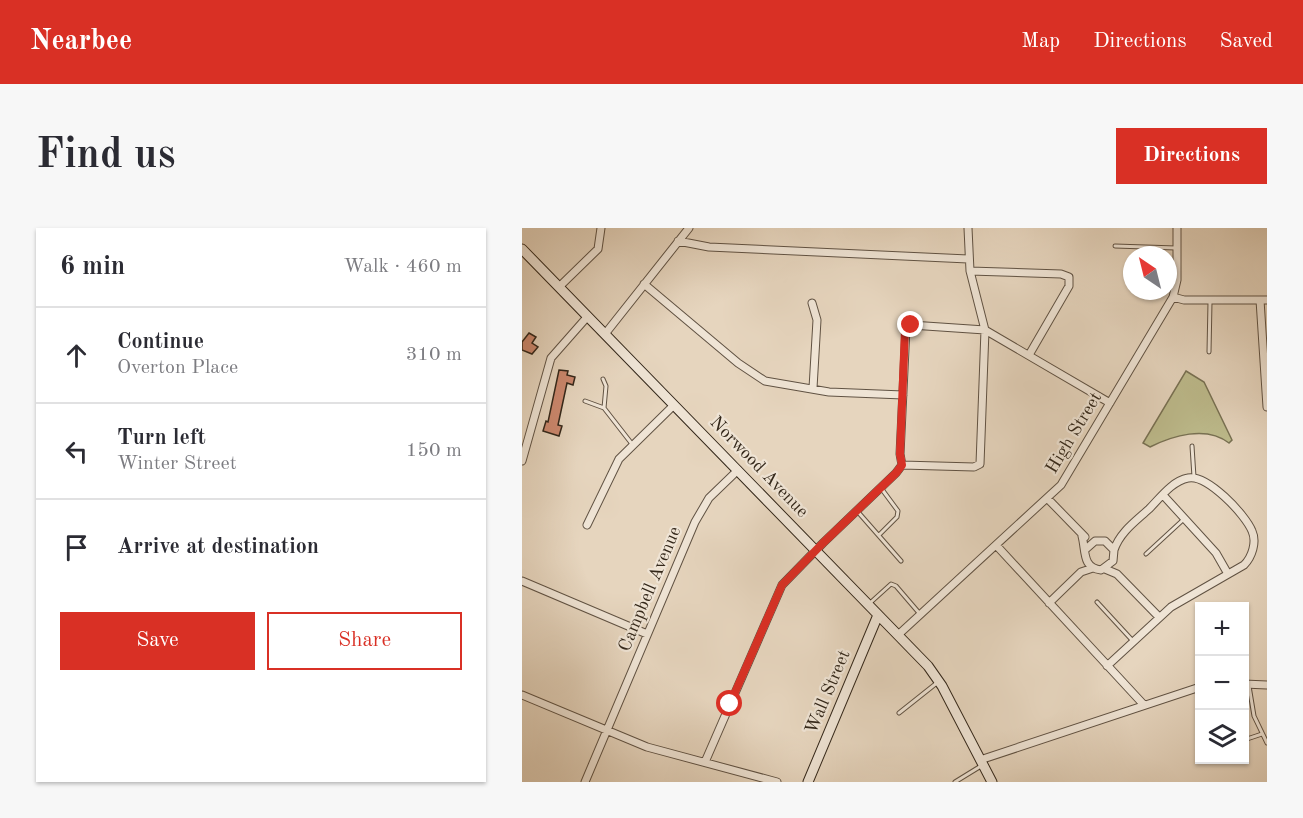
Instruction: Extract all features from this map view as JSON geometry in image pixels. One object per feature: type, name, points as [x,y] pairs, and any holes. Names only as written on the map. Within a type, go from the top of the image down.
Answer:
[{"type":"street","points":[[559,287],[598,249],[601,228]]},
{"type":"street","points":[[605,334],[689,228]]},
{"type":"street","points":[[705,762],[778,592],[816,550],[902,465],[978,465],[985,330],[968,259],[968,228]]},
{"type":"street","name":"High Street","points":[[1177,228],[1177,280]]},
{"type":"street","points":[[678,241],[710,247],[968,259]]},
{"type":"street","name":"Norwood Avenue","points":[[522,249],[928,666],[939,681],[992,782]]},
{"type":"street","points":[[970,271],[1061,274],[1069,277],[1069,286],[1029,355]]},
{"type":"street","points":[[644,284],[760,379],[843,393],[903,395]]},
{"type":"street","points":[[1177,298],[1264,300],[1267,407]]},
{"type":"street","name":"High Street","points":[[898,634],[1061,486],[1171,300]]},
{"type":"street","points":[[812,303],[818,320],[813,388]]},
{"type":"street","points":[[522,461],[552,358],[588,316]]},
{"type":"street","points":[[902,465],[900,454],[905,330],[909,326],[985,330],[1110,403]]},
{"type":"street","points":[[587,525],[612,471],[632,444],[674,405]]},
{"type":"street","name":"Campbell Avenue","points":[[585,782],[700,511],[709,498],[738,470]]},
{"type":"street","points":[[1107,666],[1159,617],[1183,599],[1228,574],[1249,559],[1254,542],[1253,532],[1209,482],[1194,477],[1179,481],[1119,538],[1114,550],[1113,561],[1117,574]]},
{"type":"street","points":[[1163,495],[1216,553],[1228,574]]},
{"type":"street","points":[[1047,498],[1082,536],[1086,549],[1081,572]]},
{"type":"street","points":[[1082,536],[1095,541],[1119,538]]},
{"type":"street","points":[[1086,549],[1095,541]]},
{"type":"street","points":[[1105,541],[1114,550]]},
{"type":"street","points":[[996,545],[1144,705]]},
{"type":"street","points":[[1085,560],[1093,568]]},
{"type":"street","points":[[1105,568],[1113,561]]},
{"type":"street","points":[[1049,603],[1081,572],[1093,568],[1105,568],[1117,574],[1159,617]]},
{"type":"street","points":[[522,581],[647,634]]},
{"type":"street","name":"Wall Street","points":[[807,782],[878,615]]},
{"type":"street","points":[[1249,685],[1267,685]]},
{"type":"street","points":[[981,762],[1195,689]]},
{"type":"street","points":[[522,696],[647,747],[777,782]]},
{"type":"lane","points":[[1115,246],[1178,248]]},
{"type":"lane","points":[[1209,351],[1210,300]]},
{"type":"lane","points":[[603,379],[606,386],[604,408]]},
{"type":"lane","points":[[585,401],[604,408],[632,444]]},
{"type":"lane","points":[[1192,446],[1194,477]]},
{"type":"lane","points":[[879,535],[897,517],[898,511],[881,488]]},
{"type":"lane","points":[[856,511],[901,561]]},
{"type":"lane","points":[[1146,554],[1184,519]]},
{"type":"lane","points":[[868,605],[891,584],[896,586],[920,614]]},
{"type":"lane","points":[[1097,602],[1133,642]]},
{"type":"lane","points":[[899,713],[939,681]]},
{"type":"lane","points":[[1249,694],[1254,716],[1267,743]]},
{"type":"lane","points":[[1249,739],[1262,734]]},
{"type":"lane","points":[[955,782],[981,762]]},
{"type":"shaded area","points":[[1186,371],[1204,382],[1232,440],[1229,443],[1210,434],[1200,433],[1168,439],[1150,447],[1143,443]]},
{"type":"building","points":[[529,333],[536,337],[532,343],[538,347],[532,354],[522,350],[522,342]]},
{"type":"building","points":[[559,370],[568,371],[567,375],[575,377],[573,385],[567,383],[558,425],[562,426],[559,436],[543,431],[546,421],[548,422]]},
{"type":"route","points":[[730,704],[782,585],[902,465],[900,454],[905,330],[911,325]]}]
